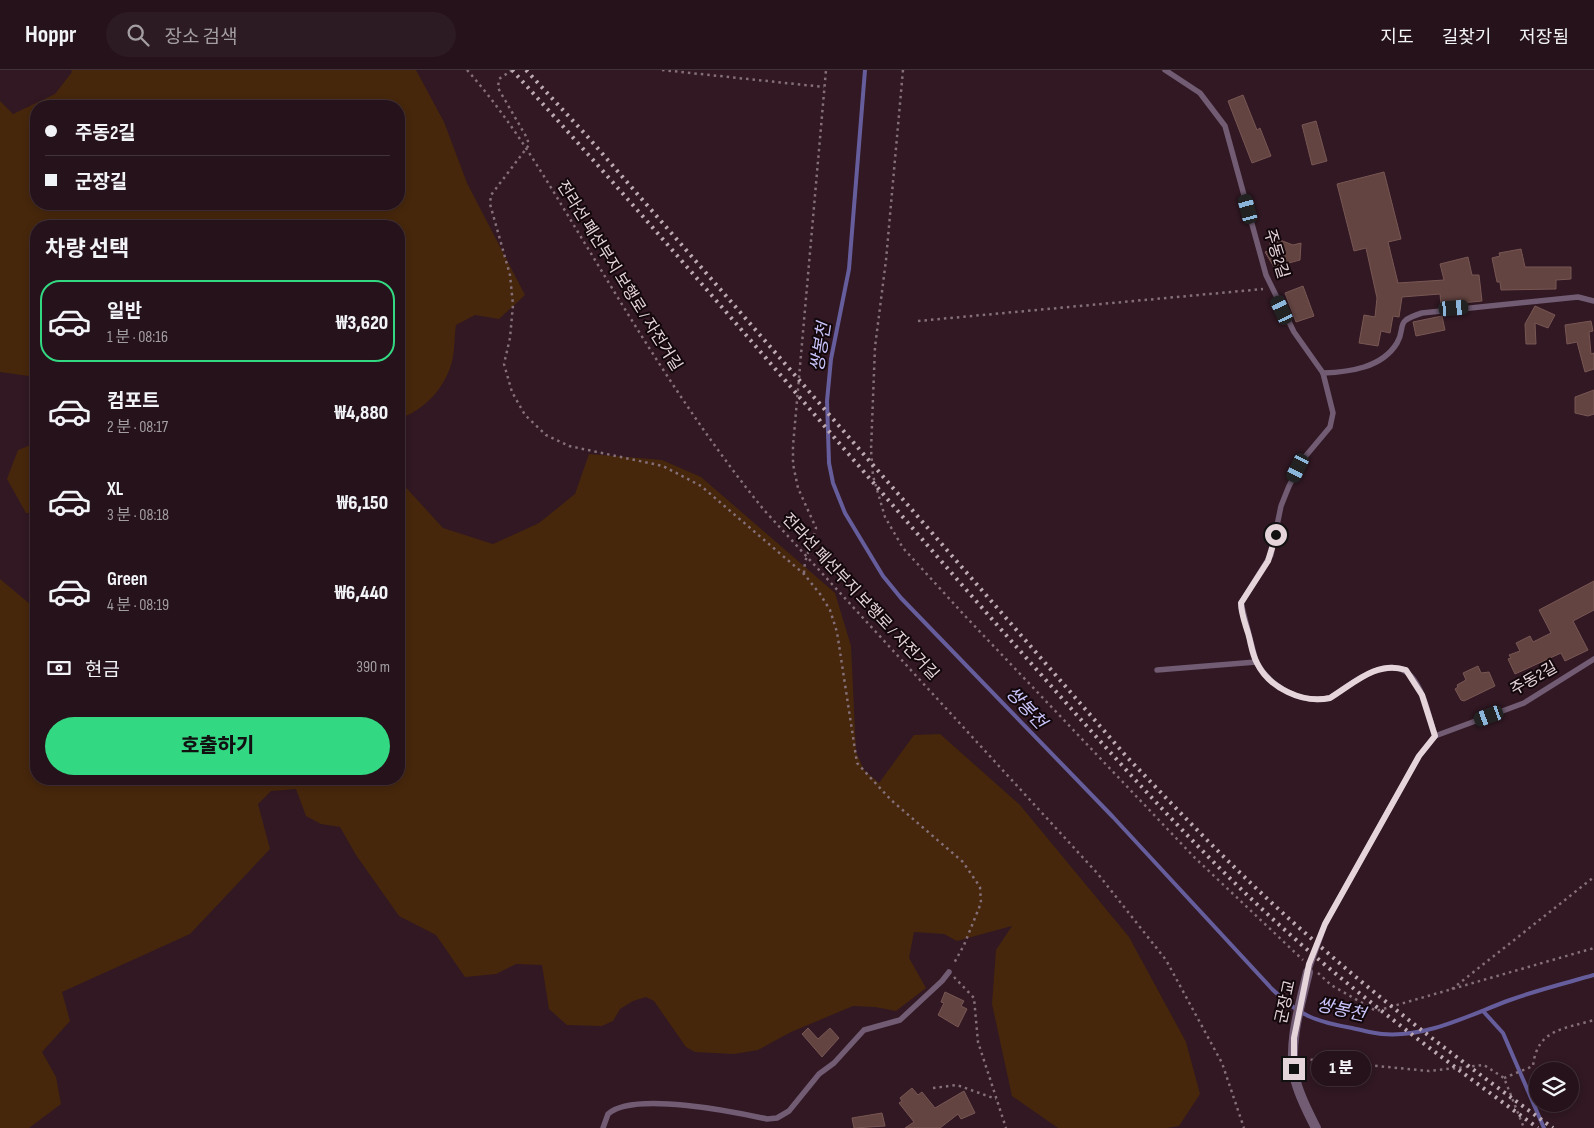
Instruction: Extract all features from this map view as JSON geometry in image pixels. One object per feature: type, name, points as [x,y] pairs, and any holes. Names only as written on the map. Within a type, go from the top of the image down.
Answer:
[{"type":"street","name":"군장교","points":[[1308,968],[1294,1038],[1293,1058],[1302,1100],[1316,1128]]},
{"type":"lane","name":"주동2길","points":[[1165,70],[1200,93],[1225,126],[1272,288],[1294,332],[1323,373],[1333,420],[1325,434],[1298,468],[1284,498],[1271,555],[1241,603],[1256,662],[1268,679],[1293,694],[1315,700],[1330,698],[1360,678],[1379,670],[1393,667],[1406,670],[1422,695],[1435,736],[1524,703],[1594,659]]},
{"type":"lane","points":[[1323,373],[1354,371],[1378,360],[1398,341],[1402,323],[1412,316],[1422,313],[1578,297],[1594,301]]},
{"type":"lane","points":[[1157,670],[1256,662]]},
{"type":"lane","points":[[1308,968],[1325,924],[1419,756],[1435,736]]},
{"type":"lane","points":[[603,1128],[608,1114],[625,1106],[682,1104],[705,1106],[767,1119],[781,1116],[789,1110],[819,1074],[834,1063],[864,1030],[900,1020],[942,981],[949,972]]},
{"type":"path","name":"전라선 폐선부지 보행로 / 자전거길","points":[[467,70],[527,149],[651,352],[729,467],[807,557],[1098,874],[1166,960],[1222,1063],[1244,1128]]},
{"type":"path","points":[[512,70],[499,80],[498,88],[527,138],[527,149],[491,196],[490,204],[510,275],[513,305],[510,338],[504,364],[512,392],[525,415],[546,435],[569,446],[663,466],[701,486],[804,574],[830,610],[836,632],[857,763],[891,800],[963,862],[980,887],[980,902],[964,945],[949,972],[974,998],[978,1042],[1006,1128]]},
{"type":"path","points":[[662,70],[824,87]]},
{"type":"path","points":[[804,574],[816,528],[798,488],[793,464],[793,446],[826,70]]},
{"type":"path","points":[[903,70],[886,260],[875,347],[871,458],[873,476],[885,517],[903,548],[972,624],[1194,857],[1308,968],[1331,985],[1376,1011],[1451,990],[1524,966],[1594,948]]},
{"type":"path","points":[[918,321],[1272,288]]},
{"type":"path","points":[[1451,990],[1594,877]]},
{"type":"path","points":[[1506,1077],[1533,1066],[1539,1044],[1549,1034],[1594,1020]]},
{"type":"path","points":[[1293,1058],[1429,1072],[1484,1065],[1506,1077],[1524,1128]]},
{"type":"path","points":[[933,1088],[957,1085],[996,1099]]},
{"type":"shaded area","points":[[71,70],[416,70],[444,122],[467,183],[525,295],[499,319],[475,315],[456,325],[452,360],[443,383],[424,405],[405,416],[405,220],[30,220],[30,376],[0,372],[0,101],[13,114],[30,106],[30,210],[405,210],[405,100],[42,100],[55,94],[72,72]]},
{"type":"shaded area","points":[[30,445],[30,513],[26,513],[7,479],[18,450]]},
{"type":"shaded area","points":[[589,454],[662,460],[701,477],[835,593],[851,646],[856,752],[864,770],[879,783],[914,735],[940,734],[1020,805],[1129,937],[1186,1042],[1200,1094],[1179,1126],[1167,1128],[1058,1128],[1012,1096],[992,1004],[996,950],[1012,926],[957,941],[944,934],[914,932],[909,958],[926,988],[896,1011],[875,1007],[853,1006],[791,1032],[758,1050],[734,1054],[695,1052],[686,1047],[654,1001],[646,997],[633,1001],[620,1009],[613,1021],[602,1026],[567,1025],[549,1009],[542,965],[516,964],[496,974],[465,977],[436,935],[399,916],[356,855],[340,827],[321,824],[306,816],[296,789],[271,791],[258,804],[270,849],[190,934],[62,992],[70,1021],[42,1052],[56,1077],[61,1104],[29,1128],[0,1128],[0,579],[30,604],[30,785],[405,785],[405,487],[443,528],[493,544],[539,523],[575,494]]},
{"type":"building","points":[[1243,95],[1257,130],[1260,128],[1271,156],[1252,163],[1228,101]]},
{"type":"building","points":[[1316,121],[1327,161],[1312,165],[1302,125]]},
{"type":"building","points":[[1384,172],[1401,239],[1388,242],[1398,283],[1444,280],[1440,264],[1468,257],[1472,275],[1479,275],[1482,301],[1441,305],[1440,294],[1402,297],[1399,317],[1393,316],[1390,333],[1381,331],[1378,346],[1359,343],[1364,315],[1375,317],[1377,298],[1366,248],[1354,251],[1337,184]]},
{"type":"building","points":[[1272,237],[1293,245],[1301,243],[1300,260],[1274,267],[1265,252],[1271,250],[1270,243]]},
{"type":"building","points":[[1521,249],[1525,267],[1571,267],[1571,279],[1556,280],[1556,289],[1501,290],[1500,282],[1497,282],[1492,258],[1500,256],[1499,253]]},
{"type":"building","points":[[1303,286],[1314,316],[1296,322],[1285,293]]},
{"type":"building","points":[[1535,306],[1555,315],[1548,328],[1535,323],[1536,344],[1526,344],[1525,324]]},
{"type":"building","points":[[1442,316],[1445,330],[1416,336],[1413,322]]},
{"type":"building","points":[[1591,321],[1593,331],[1589,332],[1591,354],[1594,353],[1594,369],[1585,372],[1577,342],[1567,344],[1565,325]]},
{"type":"building","points":[[1594,390],[1594,414],[1588,416],[1575,413],[1575,397]]},
{"type":"building","points":[[1594,581],[1594,610],[1573,621],[1588,650],[1565,661],[1561,653],[1515,674],[1508,659],[1511,658],[1509,655],[1520,651],[1516,643],[1530,636],[1533,642],[1551,633],[1539,610]]},
{"type":"building","points":[[1478,666],[1481,673],[1489,672],[1495,686],[1464,701],[1461,700],[1455,689],[1458,687],[1457,685],[1466,680],[1463,673]]},
{"type":"building","points":[[945,992],[964,1001],[961,1006],[967,1009],[958,1027],[938,1015],[944,1003],[941,1002]]},
{"type":"building","points":[[808,1028],[818,1039],[830,1028],[839,1038],[822,1057],[802,1034]]},
{"type":"building","points":[[912,1088],[918,1095],[922,1092],[935,1108],[964,1091],[975,1113],[961,1119],[958,1114],[940,1128],[905,1128],[914,1122],[899,1103],[902,1101],[900,1098]]},
{"type":"building","points":[[882,1113],[885,1126],[854,1128],[852,1118]]},
{"type":"waterway","name":"쌍봉천","points":[[865,70],[849,269],[831,359],[827,401],[829,463],[833,483],[845,513],[883,576],[901,598],[1113,817],[1272,989],[1299,1011],[1328,1023],[1374,1033],[1399,1034],[1448,1024],[1510,1000],[1594,975]]},
{"type":"waterway","points":[[1483,1011],[1503,1033],[1544,1128]]},
{"type":"railway","points":[[512,70],[699,280],[1006,635],[1113,756],[1187,835],[1263,910],[1331,970],[1419,1040],[1538,1128]]},
{"type":"railway","points":[[526,70],[587,136],[1126,756],[1171,803],[1264,895],[1370,989],[1491,1083],[1553,1128]]},
{"type":"route","points":[[1276,535],[1268,561],[1241,603],[1256,662],[1268,679],[1293,694],[1305,698],[1323,700],[1330,698],[1368,673],[1393,667],[1406,670],[1419,687],[1435,736],[1419,756],[1325,924],[1309,964],[1294,1038],[1294,1069]]}]
